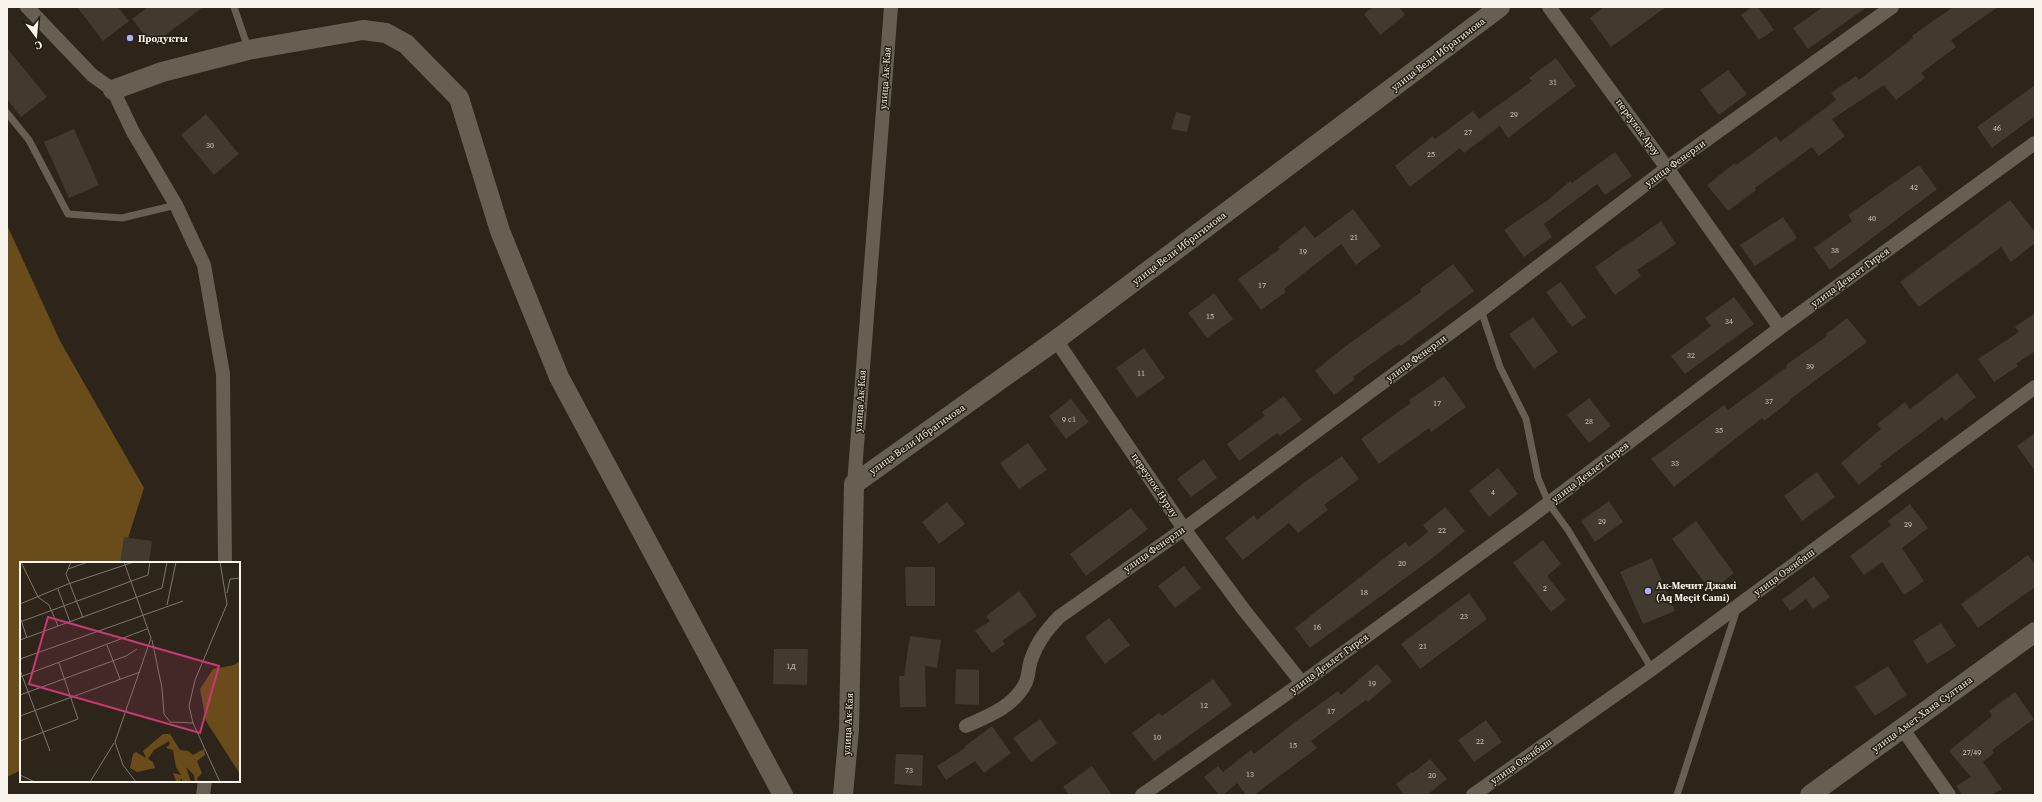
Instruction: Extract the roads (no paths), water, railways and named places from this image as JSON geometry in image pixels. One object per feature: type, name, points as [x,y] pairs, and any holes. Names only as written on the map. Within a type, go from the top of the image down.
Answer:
[{"type":"street","points":[[27,7],[92,75],[113,90],[133,132],[176,205],[204,264],[223,374],[224,562]]},
{"type":"street","name":"улица Ак-Кая","points":[[843,795],[849,729],[854,484],[891,7]]},
{"type":"street","name":"улица Вели Ибрагимова","points":[[854,484],[1056,340],[1500,7]]},
{"type":"street","name":"переулок Арзу","points":[[1549,7],[1667,168],[1780,328]]},
{"type":"street","name":"улица Фенерли","points":[[966,726],[997,712],[1010,703],[1025,684],[1031,661],[1042,635],[1059,616],[1184,528],[1481,310],[1667,168],[1892,7]]},
{"type":"street","points":[[113,90],[162,72],[248,50],[363,30],[386,33],[406,44],[459,98],[500,231],[559,377],[783,795]]},
{"type":"street","name":"улица Девлет Гирея","points":[[1142,795],[1302,683],[1549,504],[1780,328],[2035,143]]},
{"type":"street","name":"переулок Нурлу","points":[[1056,340],[1184,528],[1244,610],[1302,683]]},
{"type":"street","name":"улица Озенбаш","points":[[1473,795],[1652,669],[2035,387]]},
{"type":"street","name":"улица Амет-Хана Султана","points":[[1810,795],[2035,632]]},
{"type":"street","points":[[1902,728],[1949,795]]},
{"type":"street","points":[[203,795],[205,782]]},
{"type":"lane","points":[[234,7],[248,50]]},
{"type":"lane","points":[[7,113],[29,140],[68,214],[122,218],[176,205]]},
{"type":"lane","points":[[1481,310],[1500,367],[1526,419],[1538,478],[1549,504],[1568,530],[1652,669]]},
{"type":"lane","points":[[1678,795],[1738,606]]},
{"type":"place","name":"Продукты","points":[[130,38]]},
{"type":"place","name":"Ак-Мечит Джамі (Aq Meçit Cami)","points":[[1648,591]]}]
